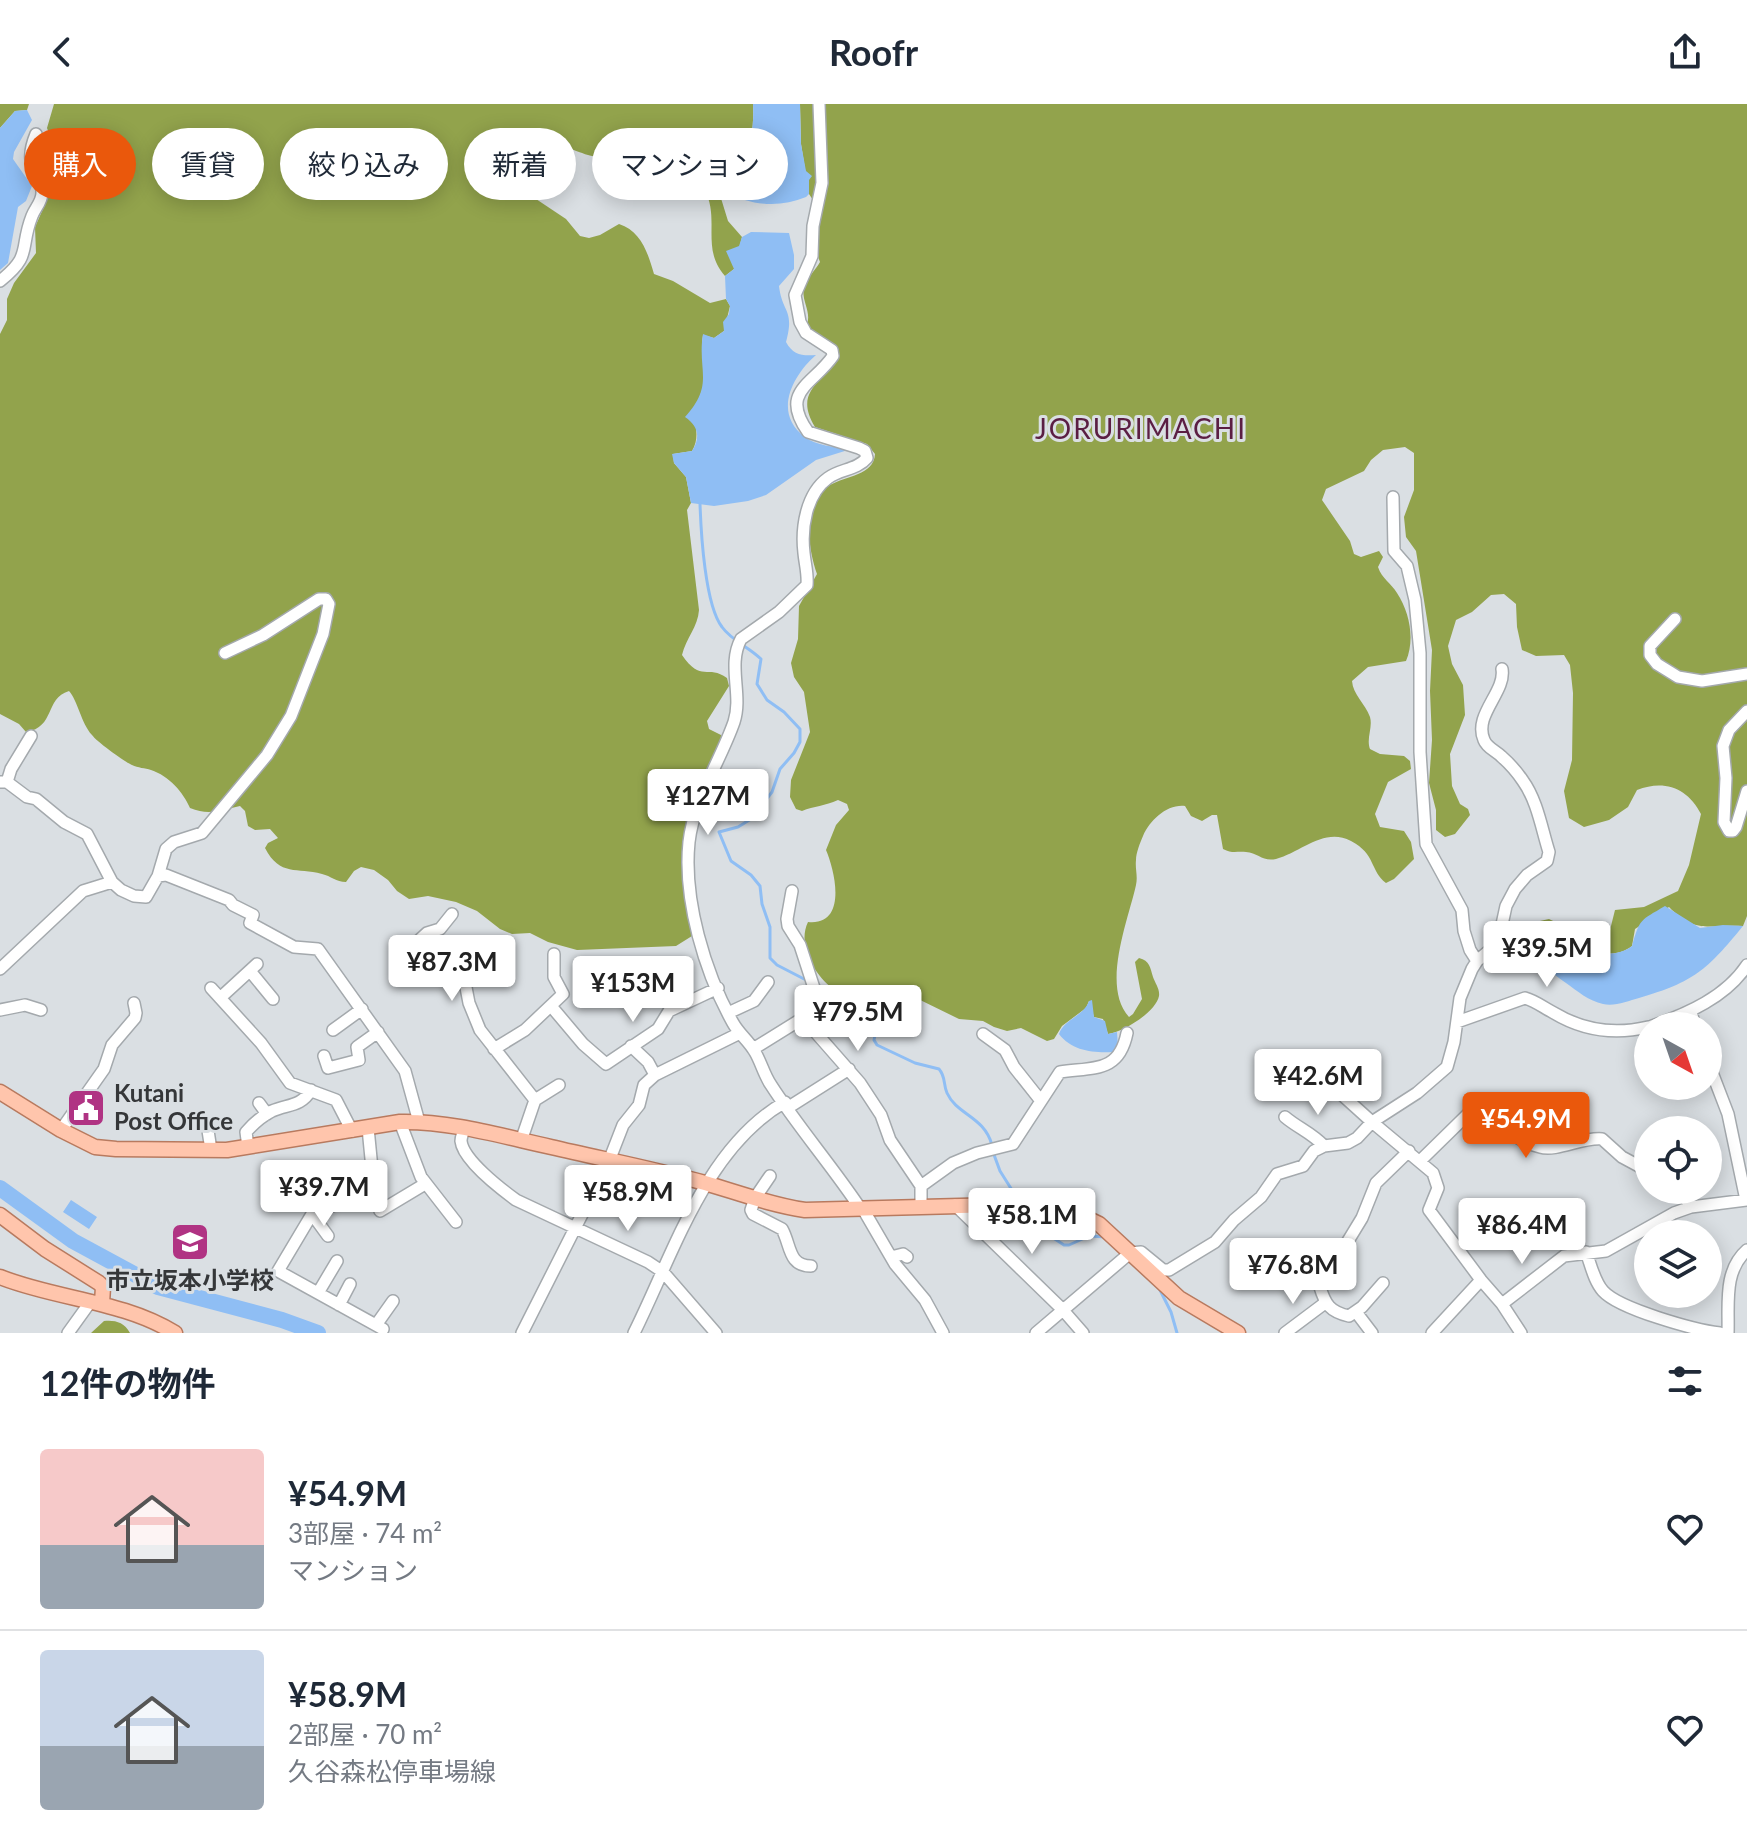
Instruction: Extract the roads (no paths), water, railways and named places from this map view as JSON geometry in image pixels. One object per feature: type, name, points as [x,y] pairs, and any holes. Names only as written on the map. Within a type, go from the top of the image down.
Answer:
[{"type":"main road","points":[[0,1092],[95,1147],[211,1150],[248,1147],[400,1122],[419,1122],[464,1128],[609,1161],[706,1184],[775,1205],[805,1210],[1026,1203],[1070,1210],[1099,1224],[1179,1298],[1238,1333]]},
{"type":"main road","points":[[0,1215],[45,1249],[99,1283],[103,1287],[96,1302]]},
{"type":"main road","points":[[0,1277],[145,1317],[175,1333]]},
{"type":"street","points":[[819,104],[822,183],[813,226],[812,256],[795,295],[800,322],[806,333],[832,350],[833,356],[805,384],[797,395],[796,403],[808,432],[859,448],[865,451],[867,458],[856,467],[826,480],[811,499],[804,536],[807,585],[779,612],[739,642],[735,656],[738,690],[734,721],[698,809],[690,839],[688,862],[693,913],[701,946],[728,1013],[753,1049],[771,1084],[863,1209],[891,1257],[925,1300],[943,1333]]},
{"type":"street","points":[[0,281],[20,263],[32,216],[40,200]]},
{"type":"street","points":[[1393,497],[1394,551],[1407,566],[1415,600],[1420,653],[1420,752],[1426,844],[1462,910],[1464,931],[1477,961]]},
{"type":"street","points":[[31,736],[4,782],[27,797],[36,799],[64,822],[87,834],[112,882],[121,890],[141,898],[149,894],[166,849],[174,842],[202,833],[267,755],[291,716],[323,634],[329,604],[326,599],[319,599],[263,635],[225,653]]},
{"type":"street","points":[[1675,619],[1650,646],[1650,655],[1657,664],[1678,677],[1691,680],[1747,674]]},
{"type":"street","points":[[1036,1333],[1130,1253],[1141,1252],[1163,1270],[1169,1270],[1215,1242],[1234,1220],[1261,1197],[1277,1174],[1303,1166],[1314,1151],[1324,1146],[1348,1143],[1357,1138],[1372,1122],[1417,1093],[1447,1067],[1460,998],[1477,961],[1501,936],[1506,906],[1515,889],[1549,857],[1536,808],[1525,783],[1501,755],[1487,745],[1483,737],[1489,704],[1503,679],[1502,669]]},
{"type":"street","points":[[1747,711],[1729,730],[1723,746],[1726,790],[1724,822],[1729,831],[1736,827],[1747,791]]},
{"type":"street","points":[[158,876],[166,875],[229,900],[253,915],[250,923],[294,947],[318,949],[405,1071],[419,1122]]},
{"type":"street","points":[[0,969],[83,891],[112,882]]},
{"type":"street","points":[[753,1049],[803,1018],[815,998],[814,984],[800,945],[788,926],[792,891]]},
{"type":"street","points":[[452,914],[440,929],[422,936],[415,947],[426,967],[464,977],[474,1017],[483,1037],[535,1100]]},
{"type":"street","points":[[494,1049],[525,1030],[563,994],[554,977],[554,954]]},
{"type":"street","points":[[1691,1012],[1728,985],[1747,965]]},
{"type":"street","points":[[220,998],[254,967],[273,999]]},
{"type":"street","points":[[728,1013],[754,1001],[768,982]]},
{"type":"street","points":[[211,988],[261,1043],[287,1081],[336,1100],[352,1131]]},
{"type":"street","points":[[551,1006],[583,1044],[606,1064],[658,1029],[669,1011],[718,988]]},
{"type":"street","points":[[1457,1022],[1525,998],[1571,1023],[1590,1029],[1634,1030]]},
{"type":"street","points":[[61,1130],[104,1069],[112,1045],[135,1018],[134,1003]]},
{"type":"street","points":[[0,1010],[25,1005],[41,1010]]},
{"type":"street","points":[[333,1030],[362,1009]]},
{"type":"street","points":[[803,1018],[849,1069],[881,1115],[890,1140],[921,1186],[921,1205]]},
{"type":"street","points":[[324,1056],[328,1068],[359,1060],[357,1047],[378,1032]]},
{"type":"street","points":[[522,1333],[609,1161],[623,1125],[639,1105],[644,1085],[655,1075],[740,1033]]},
{"type":"street","points":[[921,1186],[953,1163],[1013,1144],[1060,1072],[1113,1062],[1123,1051],[1127,1033]]},
{"type":"street","points":[[983,1034],[1005,1050],[1014,1067],[1041,1101]]},
{"type":"street","points":[[631,1046],[648,1062],[655,1075]]},
{"type":"street","points":[[634,1333],[706,1184],[746,1131],[849,1069]]},
{"type":"street","points":[[1324,1070],[1341,1094],[1433,1173],[1438,1188],[1429,1210],[1521,1333]]},
{"type":"street","points":[[521,1141],[535,1100],[559,1085]]},
{"type":"street","points":[[248,1147],[246,1132],[267,1114],[301,1102],[311,1090]]},
{"type":"street","points":[[1502,1304],[1564,1256],[1606,1251],[1674,1213],[1691,1207],[1747,1200],[1722,1098]]},
{"type":"street","points":[[259,1103],[267,1114]]},
{"type":"street","points":[[1420,1161],[1467,1115],[1483,1108],[1494,1113],[1507,1130],[1528,1143],[1548,1148],[1578,1140],[1602,1139],[1634,1163]]},
{"type":"street","points":[[1285,1117],[1299,1129],[1310,1132],[1324,1146]]},
{"type":"street","points":[[400,1122],[425,1184],[456,1222]]},
{"type":"street","points":[[207,1124],[211,1150]]},
{"type":"street","points":[[368,1128],[374,1189],[312,1214],[278,1271],[380,1327],[393,1301]]},
{"type":"street","points":[[464,1128],[461,1141],[464,1149],[498,1187],[516,1200],[663,1272],[716,1333]]},
{"type":"street","points":[[1383,1283],[1349,1316],[1340,1314],[1325,1303],[1320,1287],[1362,1218],[1376,1183],[1409,1151]]},
{"type":"street","points":[[770,1176],[751,1210],[782,1229],[792,1258],[799,1264],[811,1266]]},
{"type":"street","points":[[380,1211],[425,1184]]},
{"type":"street","points":[[955,1205],[1083,1333]]},
{"type":"street","points":[[312,1214],[328,1236]]},
{"type":"street","points":[[1728,1333],[1730,1279],[1738,1260],[1747,1250]]},
{"type":"street","points":[[1586,1252],[1597,1281],[1607,1295],[1675,1323],[1720,1333]]},
{"type":"street","points":[[891,1257],[903,1254],[907,1257]]},
{"type":"street","points":[[318,1293],[337,1261]]},
{"type":"street","points":[[1432,1333],[1481,1280]]},
{"type":"street","points":[[339,1305],[350,1284]]},
{"type":"street","points":[[68,1333],[96,1302]]},
{"type":"street","points":[[1285,1333],[1325,1303]]},
{"type":"street","points":[[1356,1312],[1372,1333]]},
{"type":"water","points":[[753,104],[800,104],[801,144],[806,171],[812,176],[806,197],[786,203],[766,204],[746,200],[788,200],[788,128],[753,126]]},
{"type":"water","points":[[27,110],[32,120],[28,128],[24,128],[13,159],[24,175],[26,200],[18,207],[8,263],[0,270],[0,128],[15,111]]},
{"type":"water","points":[[751,232],[789,233],[794,269],[779,286],[789,317],[786,342],[798,354],[816,355],[794,383],[788,406],[790,417],[795,427],[809,440],[848,450],[816,460],[766,495],[714,506],[691,503],[686,477],[674,463],[672,454],[692,451],[697,441],[693,424],[685,417],[700,395],[702,386],[703,334],[714,338],[724,331],[723,322],[730,306],[726,299],[725,276],[734,269],[726,251],[739,246],[742,237]]},
{"type":"water","points":[[1665,906],[1700,928],[1743,926],[1709,964],[1687,980],[1616,1004],[1607,1005],[1588,998],[1558,977],[1544,962],[1540,949],[1541,932],[1599,953],[1622,952],[1632,946],[1642,921]]},
{"type":"water","points":[[1092,1000],[1094,1017],[1105,1021],[1108,1034],[1117,1032],[1118,1047],[1113,1052],[1083,1050],[1059,1034]]},
{"type":"water","points":[[71,1200],[97,1217],[89,1229],[63,1212]]},
{"type":"waterway","points":[[700,504],[705,568],[716,617],[726,632],[761,659],[757,684],[767,700],[800,729],[800,742],[780,769],[772,792],[751,819],[738,827],[719,832],[731,861],[751,875],[760,886],[770,927],[770,958],[806,980]]},
{"type":"waterway","points":[[816,985],[830,990],[880,990],[888,999],[888,1008],[878,1020],[874,1040],[877,1045],[915,1063],[939,1069],[951,1100],[983,1128],[992,1145]]},
{"type":"waterway","points":[[993,1152],[1000,1171],[1017,1198]]},
{"type":"waterway","points":[[0,1188],[73,1241],[158,1287],[282,1320],[318,1333]]},
{"type":"waterway","points":[[1023,1208],[1038,1228],[1064,1245],[1089,1236],[1106,1237]]},
{"type":"waterway","points":[[1159,1288],[1177,1333]]},
{"type":"place","name":"Kutani Post Office","points":[[86,1108]]},
{"type":"place","name":"市立坂本小学校","points":[[190,1242]]},
{"type":"district","name":"JORURIMACHI","points":[[1141,429]]}]
